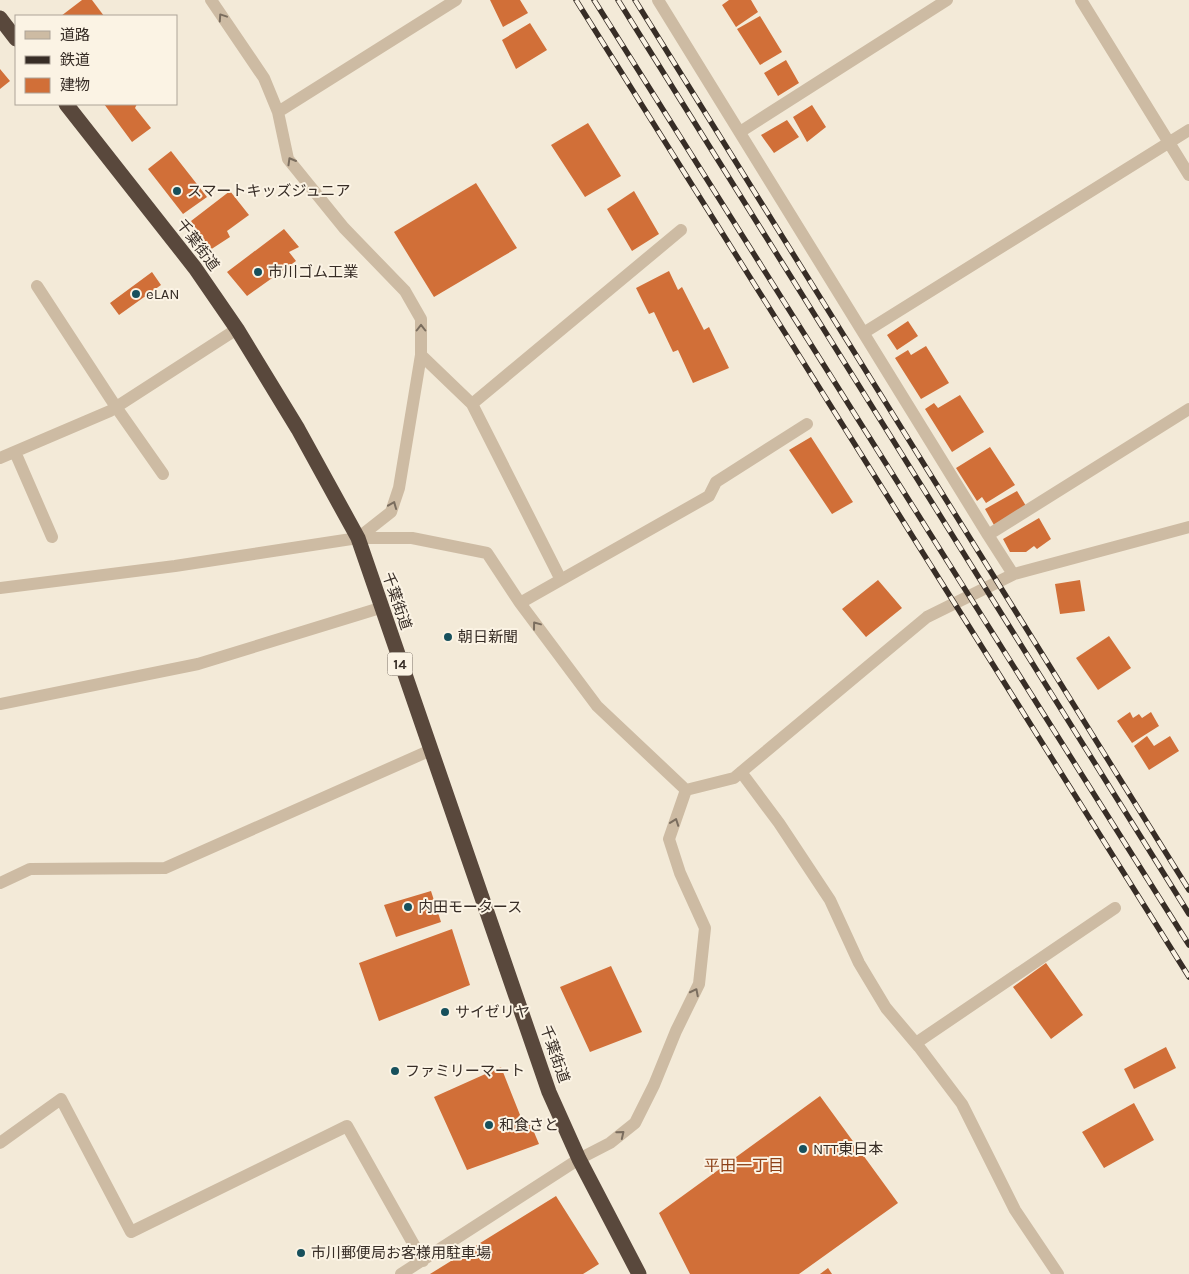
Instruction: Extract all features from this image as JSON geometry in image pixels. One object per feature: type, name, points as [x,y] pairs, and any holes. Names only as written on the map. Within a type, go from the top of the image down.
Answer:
[{"type":"highway","points":[[0,18],[15,38]]},
{"type":"highway","name":"千葉街道","points":[[67,105],[195,268],[237,329],[298,429],[358,538],[380,608],[549,1092],[579,1159],[639,1274]]},
{"type":"street","points":[[211,0],[264,78],[278,112],[288,159],[344,228],[405,291],[421,318],[420,355],[399,488],[391,512],[358,538]]},
{"type":"street","points":[[278,112],[456,0]]},
{"type":"street","points":[[658,0],[1013,574]]},
{"type":"street","points":[[740,132],[947,0]]},
{"type":"street","points":[[1081,0],[1189,175]]},
{"type":"street","points":[[864,332],[1189,130]]},
{"type":"street","points":[[472,404],[682,230]]},
{"type":"street","points":[[37,286],[116,407],[163,474]]},
{"type":"street","points":[[0,458],[116,407],[237,329]]},
{"type":"street","points":[[420,355],[472,404],[560,578]]},
{"type":"street","points":[[988,535],[1189,409]]},
{"type":"street","points":[[520,603],[560,578],[709,496],[716,482],[807,424]]},
{"type":"street","points":[[15,452],[52,537]]},
{"type":"street","points":[[686,790],[734,778],[927,617],[1013,574],[1189,527]]},
{"type":"street","points":[[0,588],[175,566],[358,538],[412,538],[487,553],[520,603],[597,706],[686,790]]},
{"type":"street","points":[[0,704],[198,664],[380,608]]},
{"type":"street","points":[[0,883],[30,869],[165,868],[430,750]]},
{"type":"street","points":[[742,772],[779,823],[830,900],[859,963],[886,1008],[916,1043],[962,1104],[1015,1210],[1058,1274]]},
{"type":"street","points":[[401,1274],[579,1159],[610,1143],[635,1123],[699,984],[705,928],[680,873],[669,839],[686,790]]},
{"type":"street","points":[[916,1043],[1115,908]]},
{"type":"street","points":[[0,1143],[61,1099],[132,1232],[347,1126],[423,1261]]},
{"type":"building","points":[[82,0],[92,0],[103,15],[62,15]]},
{"type":"building","points":[[490,0],[520,0],[528,13],[503,27]]},
{"type":"building","points":[[729,0],[751,0],[758,12],[736,27],[722,5]]},
{"type":"building","points":[[760,16],[782,52],[760,65],[737,29]]},
{"type":"building","points":[[530,23],[547,50],[516,69],[502,40]]},
{"type":"building","points":[[786,60],[799,83],[778,96],[764,73]]},
{"type":"building","points":[[0,69],[10,81],[0,89]]},
{"type":"building","points":[[105,105],[136,105],[135,108],[151,128],[132,142]]},
{"type":"building","points":[[812,105],[826,127],[807,142],[793,117]]},
{"type":"building","points":[[787,120],[799,137],[774,153],[761,135]]},
{"type":"building","points":[[588,123],[621,176],[585,197],[551,145]]},
{"type":"building","points":[[171,151],[207,197],[183,214],[148,169]]},
{"type":"building","points":[[476,183],[517,248],[434,297],[394,232]]},
{"type":"building","points":[[230,191],[249,215],[227,231],[230,237],[210,250],[191,221]]},
{"type":"building","points":[[634,191],[659,234],[632,251],[607,209]]},
{"type":"building","points":[[284,229],[299,247],[289,252],[296,261],[247,296],[227,272]]},
{"type":"building","points":[[669,271],[678,290],[682,287],[704,330],[709,327],[729,368],[693,383],[678,350],[673,352],[654,312],[649,314],[636,288]]},
{"type":"building","points":[[152,272],[161,285],[119,315],[110,303]]},
{"type":"building","points":[[908,321],[918,336],[897,350],[887,335]]},
{"type":"building","points":[[926,346],[949,383],[921,399],[895,358],[908,350],[911,355]]},
{"type":"building","points":[[960,395],[984,432],[952,452],[925,409],[934,403],[938,408]]},
{"type":"building","points":[[811,437],[853,502],[832,514],[789,450]]},
{"type":"building","points":[[990,447],[1015,485],[986,503],[982,497],[977,501],[956,468]]},
{"type":"building","points":[[1017,491],[1026,506],[994,525],[985,509]]},
{"type":"building","points":[[1039,518],[1051,539],[1037,549],[1034,546],[1026,552],[1010,552],[1003,539]]},
{"type":"building","points":[[878,580],[902,608],[866,637],[842,609]]},
{"type":"building","points":[[1080,580],[1085,611],[1060,614],[1055,584]]},
{"type":"building","points":[[1109,636],[1131,668],[1098,690],[1076,658]]},
{"type":"building","points":[[1130,712],[1133,718],[1139,714],[1142,718],[1151,712],[1159,726],[1132,743],[1117,721]]},
{"type":"building","points":[[1147,736],[1154,746],[1170,736],[1179,751],[1149,770],[1134,746]]},
{"type":"building","points":[[431,891],[441,922],[396,937],[384,905]]},
{"type":"building","points":[[452,929],[470,985],[379,1021],[359,963]]},
{"type":"building","points":[[1046,963],[1083,1015],[1051,1039],[1013,987]]},
{"type":"building","points":[[611,966],[642,1032],[590,1052],[560,987]]},
{"type":"building","points":[[1166,1047],[1176,1068],[1134,1089],[1124,1069]]},
{"type":"building","points":[[501,1067],[524,1125],[531,1125],[539,1144],[467,1170],[434,1097]]},
{"type":"building","name":"NTT東日本","points":[[820,1096],[898,1203],[799,1274],[690,1274],[659,1213]]},
{"type":"building","points":[[1134,1103],[1154,1140],[1104,1168],[1082,1132]]},
{"type":"building","points":[[556,1196],[599,1264],[583,1274],[430,1274]]},
{"type":"building","points":[[828,1268],[832,1274],[820,1274]]},
{"type":"railway","points":[[576,0],[1189,977]]},
{"type":"railway","points":[[594,0],[1189,945]]},
{"type":"railway","points":[[618,0],[1189,914]]},
{"type":"railway","points":[[635,0],[1189,890]]},
{"type":"place","name":"スマートキッズジュニア","points":[[177,191]]},
{"type":"place","name":"市川ゴム工業","points":[[258,272]]},
{"type":"place","name":"eLAN","points":[[136,294]]},
{"type":"place","name":"朝日新聞","points":[[448,637]]},
{"type":"place","name":"内田モータース","points":[[408,907]]},
{"type":"place","name":"サイゼリヤ","points":[[445,1012]]},
{"type":"place","name":"ファミリーマート","points":[[395,1071]]},
{"type":"place","name":"和食さと","points":[[489,1125]]},
{"type":"place","name":"NTT東日本","points":[[803,1149]]},
{"type":"place","name":"市川郵便局お客様用駐車場","points":[[301,1253]]},
{"type":"district","name":"平田一丁目","points":[[744,1165]]}]
